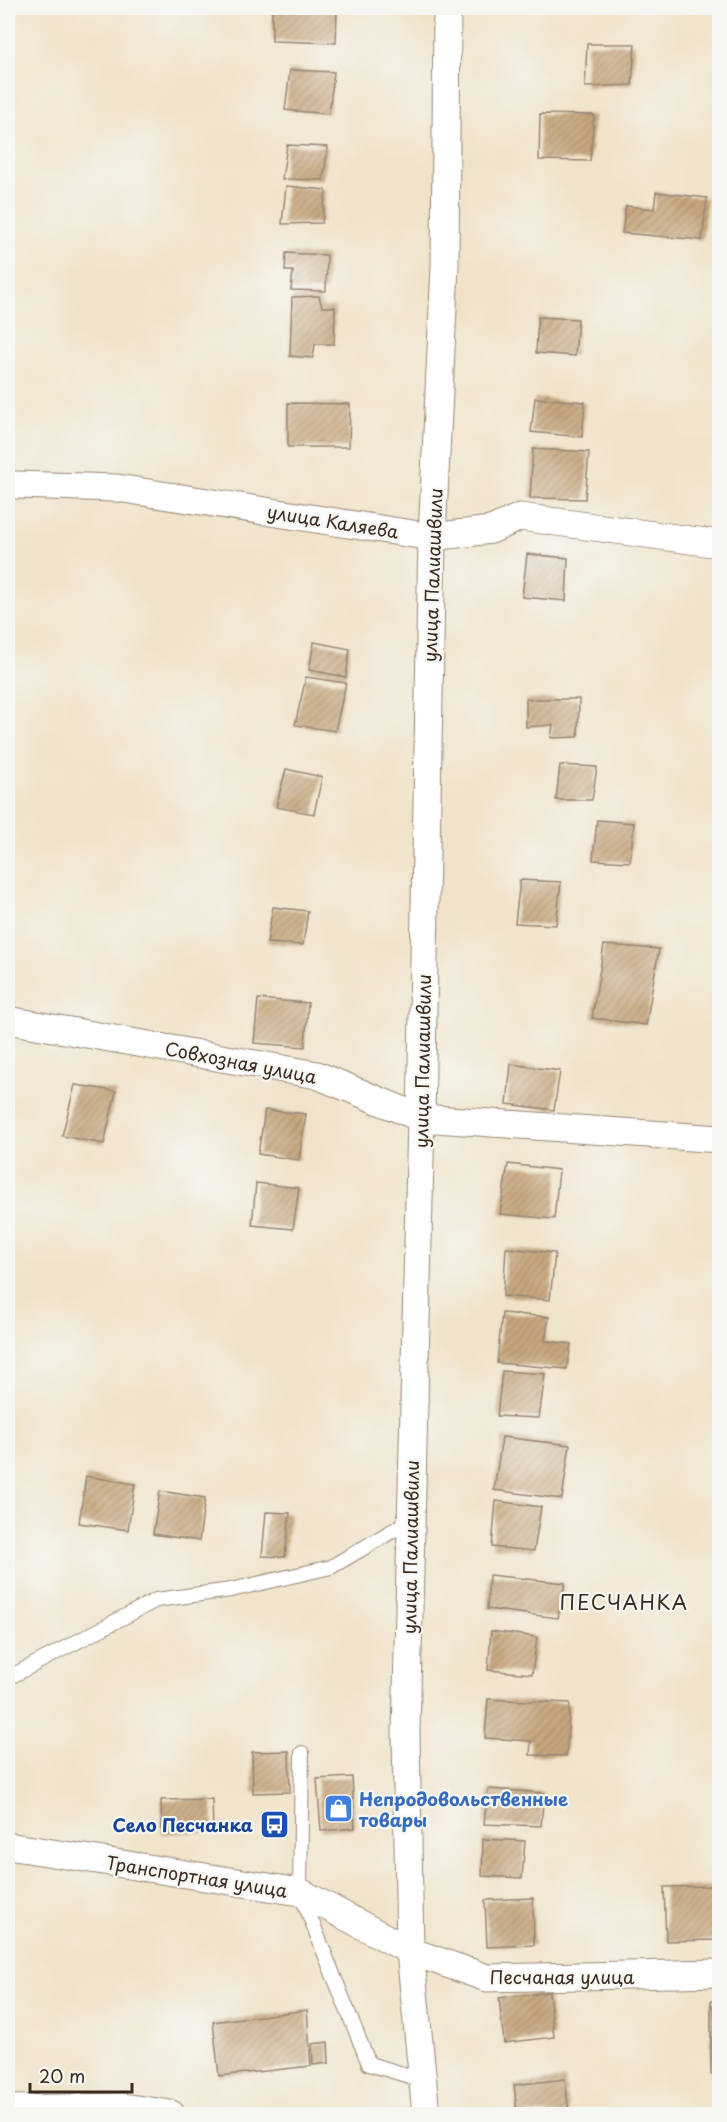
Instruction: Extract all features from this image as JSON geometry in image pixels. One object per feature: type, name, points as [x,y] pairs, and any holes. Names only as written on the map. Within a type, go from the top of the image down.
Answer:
[{"type":"street","name":"улица Палиашвили","points":[[426,2115],[410,1951],[406,1733],[432,537],[445,266],[447,8]]},
{"type":"street","name":"улица Каляева","points":[[16,485],[117,488],[432,537],[491,530],[520,517],[720,544]]},
{"type":"street","name":"Совхозная улица","points":[[8,1020],[317,1075],[421,1118],[720,1139]]},
{"type":"street","name":"Транспортная улица","points":[[8,1846],[300,1892],[410,1951]]},
{"type":"street","name":"Песчаная улица","points":[[410,1951],[487,1978],[720,1973]]},
{"type":"street","points":[[8,2109],[123,2107],[171,2115]]},
{"type":"lane","points":[[8,1678],[156,1600],[231,1590],[332,1567],[411,1520]]},
{"type":"lane","points":[[302,1753],[300,1892],[369,2064],[423,2080]]},
{"type":"building","points":[[272,8],[337,8],[336,43],[272,41]]},
{"type":"building","points":[[587,44],[635,44],[632,85],[585,87]]},
{"type":"building","points":[[290,70],[334,72],[329,114],[285,110]]},
{"type":"building","points":[[540,114],[594,115],[590,161],[539,160]]},
{"type":"building","points":[[287,145],[328,147],[323,180],[282,179]]},
{"type":"building","points":[[286,186],[326,190],[322,223],[282,224]]},
{"type":"building","points":[[656,192],[707,198],[702,240],[622,233],[626,206],[654,209]]},
{"type":"building","points":[[286,253],[327,255],[326,291],[291,290],[293,271],[285,271]]},
{"type":"building","points":[[319,296],[322,307],[335,307],[334,344],[315,344],[313,358],[290,356],[292,297]]},
{"type":"building","points":[[538,317],[578,319],[575,356],[536,353]]},
{"type":"building","points":[[535,398],[585,402],[582,437],[531,432]]},
{"type":"building","points":[[288,403],[350,404],[349,447],[288,447]]},
{"type":"building","points":[[533,449],[589,452],[585,499],[530,498]]},
{"type":"building","points":[[527,554],[568,558],[566,601],[522,597]]},
{"type":"building","points":[[314,642],[350,649],[346,677],[309,670]]},
{"type":"building","points":[[306,677],[346,683],[335,731],[295,725]]},
{"type":"building","points":[[526,699],[579,699],[578,737],[551,738],[553,725],[526,727]]},
{"type":"building","points":[[560,765],[597,767],[592,800],[556,800]]},
{"type":"building","points":[[286,769],[322,777],[314,814],[276,807]]},
{"type":"building","points":[[597,820],[634,823],[630,862],[593,860]]},
{"type":"building","points":[[520,880],[561,882],[556,925],[515,923]]},
{"type":"building","points":[[273,907],[308,911],[303,945],[267,943]]},
{"type":"building","points":[[604,945],[659,949],[646,1025],[592,1018]]},
{"type":"building","points":[[258,999],[308,1003],[305,1047],[254,1043]]},
{"type":"building","points":[[511,1064],[560,1071],[554,1110],[507,1104]]},
{"type":"building","points":[[75,1085],[116,1091],[104,1144],[62,1136]]},
{"type":"building","points":[[265,1110],[306,1114],[299,1160],[258,1154]]},
{"type":"building","points":[[508,1164],[559,1170],[554,1219],[500,1214]]},
{"type":"building","points":[[256,1183],[299,1188],[293,1229],[252,1225]]},
{"type":"building","points":[[506,1248],[555,1253],[550,1300],[503,1296]]},
{"type":"building","points":[[502,1313],[549,1317],[545,1341],[571,1344],[567,1369],[497,1363]]},
{"type":"building","points":[[502,1371],[545,1374],[539,1418],[497,1416]]},
{"type":"building","points":[[502,1437],[570,1445],[562,1499],[494,1490]]},
{"type":"building","points":[[86,1476],[135,1484],[128,1530],[79,1523]]},
{"type":"building","points":[[160,1491],[205,1498],[199,1541],[153,1534]]},
{"type":"building","points":[[496,1501],[541,1507],[534,1551],[492,1547]]},
{"type":"building","points":[[266,1512],[290,1513],[285,1557],[262,1556]]},
{"type":"building","points":[[489,1575],[565,1583],[558,1618],[487,1609]]},
{"type":"building","points":[[491,1631],[537,1637],[532,1674],[488,1670]]},
{"type":"building","points":[[488,1699],[570,1703],[566,1756],[530,1755],[531,1741],[485,1738]]},
{"type":"building","points":[[289,1751],[290,1792],[253,1793],[252,1752]]},
{"type":"building","points":[[352,1777],[355,1828],[321,1831],[317,1779]]},
{"type":"building","points":[[488,1789],[544,1793],[541,1826],[484,1824]]},
{"type":"building","points":[[212,1799],[213,1832],[162,1834],[161,1800]]},
{"type":"building","points":[[483,1839],[525,1841],[522,1878],[482,1876]]},
{"type":"building","points":[[714,1886],[714,1898],[720,1897],[720,1940],[666,1941],[664,1887]]},
{"type":"building","points":[[533,1898],[534,1945],[487,1947],[485,1900]]},
{"type":"building","points":[[549,1992],[554,2037],[504,2043],[499,1998]]},
{"type":"building","points":[[711,2001],[720,2001],[720,2074],[711,2074]]},
{"type":"building","points":[[307,2010],[311,2066],[219,2076],[213,2022]]},
{"type":"building","points":[[328,2042],[329,2063],[313,2065],[312,2044]]},
{"type":"building","points":[[565,2079],[569,2114],[517,2114],[514,2085]]},
{"type":"place","name":"Непродовольственные товары","points":[[338,1808]]},
{"type":"place","name":"Село Песчанка","points":[[274,1824]]},
{"type":"district","name":"ПЕСЧАНКА","points":[[624,1602]]}]
